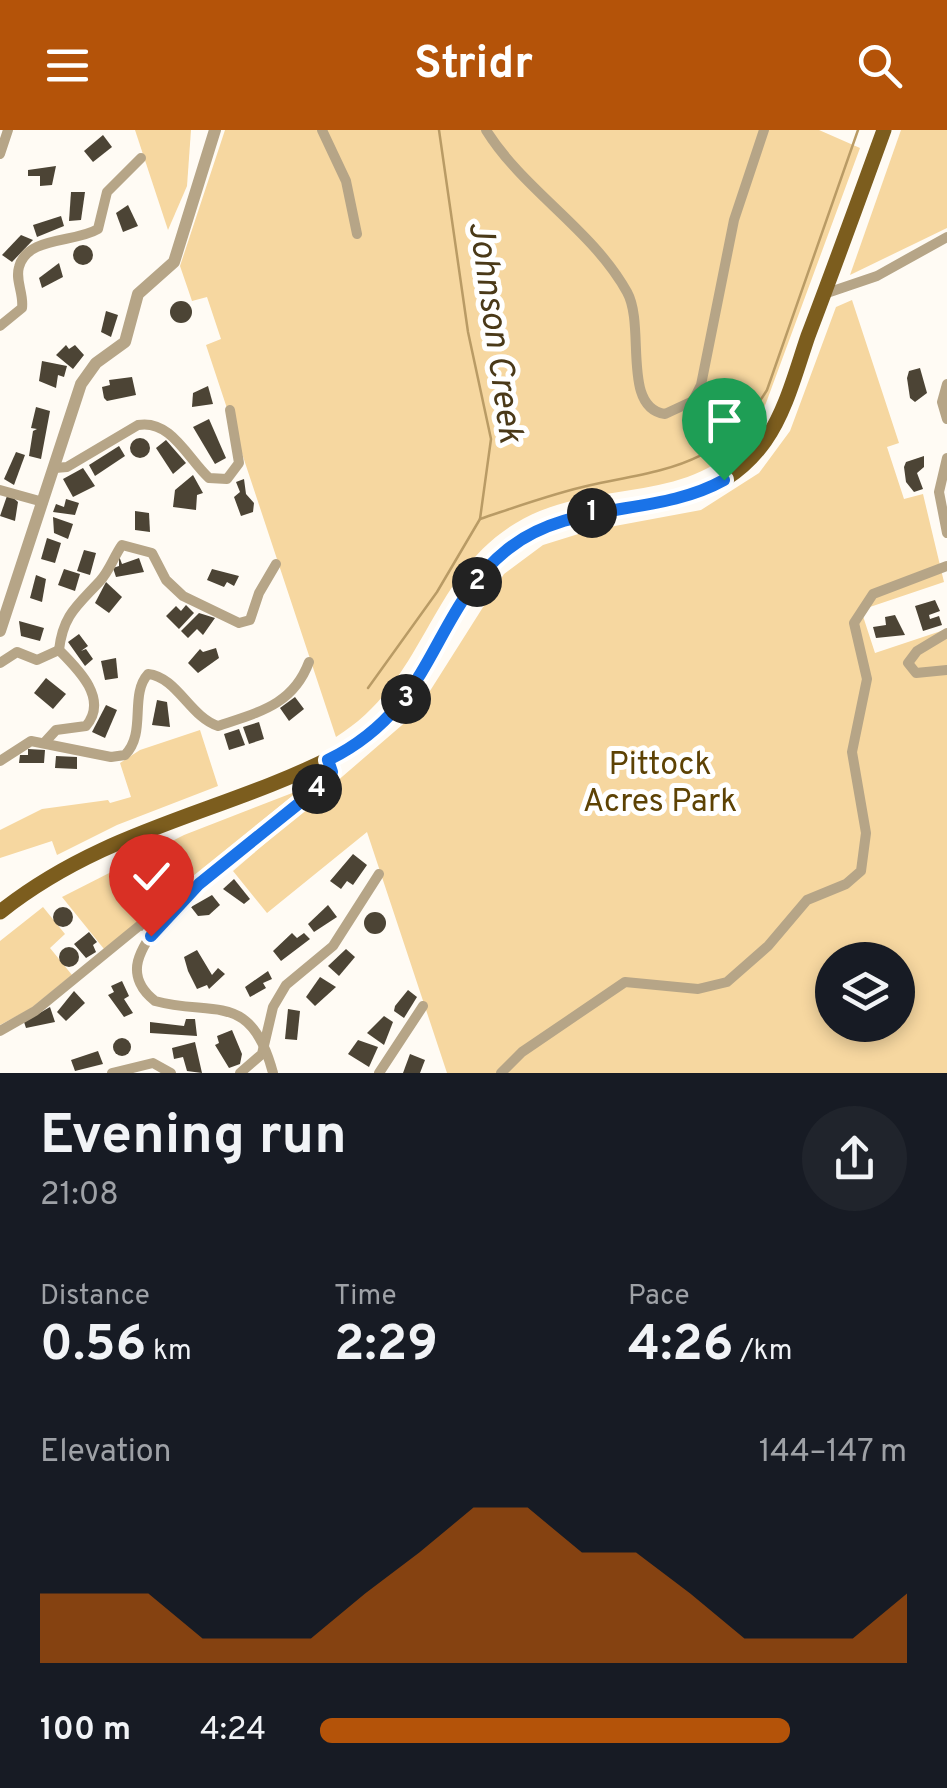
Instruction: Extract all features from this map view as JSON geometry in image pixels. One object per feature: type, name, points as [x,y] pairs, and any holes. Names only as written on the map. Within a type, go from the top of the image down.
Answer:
[{"type":"main road","points":[[0,912],[96,850],[328,760],[363,740],[398,708],[473,587],[497,559],[522,539],[572,517],[697,493],[748,462],[775,425],[884,130]]},
{"type":"street","points":[[0,154],[8,130]]},
{"type":"street","points":[[0,631],[86,374],[125,342],[138,294],[174,262],[215,130]]},
{"type":"street","points":[[322,130],[346,182],[357,234]]},
{"type":"street","points":[[486,130],[510,163],[575,227],[626,291],[637,326],[638,392],[647,406],[665,414],[692,401],[701,385],[734,220],[764,130]]},
{"type":"street","points":[[0,326],[22,308],[18,276],[22,259],[35,248],[98,229],[107,192],[142,158]]},
{"type":"street","points":[[824,294],[877,276],[947,237]]},
{"type":"street","points":[[947,384],[942,402],[947,418]]},
{"type":"street","points":[[55,468],[67,466],[138,425],[150,424],[170,434],[209,478],[227,479],[239,463],[230,410]]},
{"type":"street","points":[[947,458],[939,492],[947,533]]},
{"type":"street","points":[[0,490],[43,502]]},
{"type":"street","points":[[59,650],[68,613],[101,580],[124,543],[152,554],[166,580],[183,596],[239,623],[250,620],[258,592],[276,564]]},
{"type":"street","points":[[500,1073],[522,1052],[625,982],[698,990],[727,982],[768,946],[807,900],[846,884],[861,871],[866,833],[852,754],[867,679],[854,623],[873,594],[947,566]]},
{"type":"street","points":[[947,633],[917,651],[908,664],[916,673],[947,670]]},
{"type":"street","points":[[0,663],[16,652],[37,660],[59,650]]},
{"type":"street","points":[[46,742],[56,730],[86,726],[94,709],[80,671],[59,650]]},
{"type":"street","points":[[0,761],[21,744],[46,742],[119,757],[135,741],[141,684],[148,674],[161,676],[207,722],[218,726],[284,700],[303,677],[308,662]]},
{"type":"street","points":[[273,1073],[265,1048],[247,1024],[223,1009],[159,1003],[140,984],[137,964],[158,924],[199,884],[328,780],[332,772],[328,760]]},
{"type":"street","points":[[240,1073],[265,1048],[280,994],[333,946],[379,874]]},
{"type":"street","points":[[0,1031],[36,1011],[139,926],[158,924]]},
{"type":"street","points":[[378,1073],[423,1006]]},
{"type":"street","points":[[112,1073],[154,1062],[171,1073]]},
{"type":"green space","points":[[135,130],[191,130],[187,186],[168,230]]},
{"type":"green space","points":[[225,130],[819,130],[860,148],[766,403],[744,439],[717,462],[687,477],[550,507],[516,523],[487,545],[464,571],[390,688],[366,714],[336,737],[206,345],[221,339],[207,297],[192,301],[180,266]]},
{"type":"green space","points":[[901,130],[947,130],[947,228],[850,275]]},
{"type":"green space","name":"Pittock Acres Park","points":[[852,300],[899,443],[887,447],[904,499],[923,494],[944,582],[861,610],[875,653],[947,629],[947,1073],[447,1073],[367,832],[267,913],[233,871],[416,713],[504,574],[543,545],[588,531],[701,510],[759,473],[790,431],[836,307]]},
{"type":"green space","points":[[200,730],[218,786],[117,825],[57,855],[52,841],[0,858],[0,830],[42,809],[108,800],[110,803],[131,797],[120,763],[140,750]]},
{"type":"green space","points":[[300,790],[104,949],[62,897],[184,835]]},
{"type":"green space","points":[[43,907],[65,934],[50,948],[72,975],[30,1009],[0,1025],[0,941]]},
{"type":"building","points":[[103,135],[112,147],[93,162],[84,151]]},
{"type":"building","points":[[56,166],[52,185],[40,186],[40,176],[28,176],[28,170]]},
{"type":"building","points":[[71,192],[85,192],[81,220],[69,221]]},
{"type":"building","points":[[128,205],[138,226],[123,232],[116,213]]},
{"type":"building","points":[[61,216],[64,226],[37,237],[33,225]]},
{"type":"building","points":[[21,235],[33,240],[12,262],[2,255]]},
{"type":"building","points":[[83,245],[93,255],[83,265],[73,255]]},
{"type":"building","points":[[59,263],[63,277],[42,288],[39,278]]},
{"type":"building","points":[[181,301],[189,304],[189,320],[181,323],[173,320],[170,312],[173,304]]},
{"type":"building","points":[[106,311],[118,315],[111,337],[101,332]]},
{"type":"building","points":[[66,345],[69,349],[75,345],[84,355],[73,369],[56,355]]},
{"type":"building","points":[[42,361],[67,366],[64,377],[58,375],[56,388],[39,381]]},
{"type":"building","points":[[920,368],[927,393],[915,402],[910,398],[907,378],[909,371]]},
{"type":"building","points":[[132,377],[136,395],[107,401],[104,398],[102,387],[110,385],[109,380]]},
{"type":"building","points":[[208,386],[213,404],[192,407],[193,393]]},
{"type":"building","points":[[36,407],[50,411],[41,459],[29,456],[33,431],[37,429],[31,428]]},
{"type":"building","points":[[209,419],[226,458],[215,464],[193,427]]},
{"type":"building","points":[[140,438],[150,448],[140,458],[130,448]]},
{"type":"building","points":[[166,440],[186,463],[173,474],[156,448]]},
{"type":"building","points":[[119,446],[125,456],[95,476],[89,465]]},
{"type":"building","points":[[16,452],[25,455],[14,485],[4,479]]},
{"type":"building","points":[[924,456],[924,467],[917,473],[923,489],[914,492],[906,482],[904,467],[906,462]]},
{"type":"building","points":[[83,468],[95,486],[73,497],[63,479]]},
{"type":"building","points":[[193,475],[203,493],[197,495],[196,510],[173,507],[175,490]]},
{"type":"building","points":[[244,479],[246,494],[254,503],[253,512],[241,516],[234,497],[240,492],[236,482]]},
{"type":"building","points":[[8,493],[18,502],[15,521],[0,516]]},
{"type":"building","points":[[66,499],[79,503],[75,515],[53,512],[56,504],[64,507]]},
{"type":"building","points":[[135,511],[149,513],[150,532],[135,530]]},
{"type":"building","points":[[53,517],[73,524],[68,539],[54,533]]},
{"type":"building","points":[[47,538],[61,543],[55,563],[41,559]]},
{"type":"building","points":[[84,550],[96,553],[90,575],[77,571]]},
{"type":"building","points":[[119,556],[122,564],[139,558],[144,572],[116,577],[113,568],[119,566]]},
{"type":"building","points":[[64,569],[80,574],[75,591],[58,585]]},
{"type":"building","points":[[212,569],[239,576],[234,586],[227,582],[224,587],[207,580]]},
{"type":"building","points":[[36,575],[46,579],[42,602],[30,598]]},
{"type":"building","points":[[106,582],[122,597],[109,613],[95,603]]},
{"type":"building","points":[[935,600],[940,611],[929,615],[930,619],[939,616],[942,625],[923,631],[915,606]]},
{"type":"building","points":[[186,605],[194,613],[179,629],[166,616],[176,606],[181,611]]},
{"type":"building","points":[[199,613],[215,618],[203,635],[197,629],[188,638],[181,631]]},
{"type":"building","points":[[895,615],[905,635],[876,638],[873,627],[886,625],[885,617]]},
{"type":"building","points":[[19,621],[44,628],[40,641],[21,636]]},
{"type":"building","points":[[79,634],[88,646],[81,651],[86,649],[93,659],[85,666],[68,642]]},
{"type":"building","points":[[216,648],[219,658],[198,673],[188,663],[200,649],[203,652]]},
{"type":"building","points":[[116,658],[118,678],[105,680],[101,661]]},
{"type":"building","points":[[46,678],[66,694],[53,709],[34,693]]},
{"type":"building","points":[[295,697],[304,709],[289,721],[280,708]]},
{"type":"building","points":[[157,700],[167,702],[170,727],[152,725]]},
{"type":"building","points":[[106,705],[117,710],[105,738],[92,732]]},
{"type":"building","points":[[259,722],[264,739],[249,744],[243,727]]},
{"type":"building","points":[[239,729],[245,745],[229,750],[224,734]]},
{"type":"building","points":[[28,749],[45,750],[44,763],[19,763],[20,755],[28,755]]},
{"type":"building","points":[[56,756],[77,757],[77,769],[55,768]]},
{"type":"building","points":[[353,854],[367,865],[353,885],[347,881],[341,889],[330,881]]},
{"type":"building","points":[[234,879],[250,899],[244,904],[223,889]]},
{"type":"building","points":[[212,895],[220,905],[209,915],[198,916],[191,907]]},
{"type":"building","points":[[328,905],[337,917],[314,932],[308,924]]},
{"type":"building","points":[[63,907],[73,917],[63,927],[53,917]]},
{"type":"building","points":[[375,912],[383,915],[383,931],[375,934],[367,931],[364,923],[367,915]]},
{"type":"building","points":[[89,932],[97,942],[93,945],[96,952],[86,958],[74,944]]},
{"type":"building","points":[[292,933],[297,938],[304,933],[310,939],[281,961],[273,951]]},
{"type":"building","points":[[69,947],[79,957],[69,967],[59,957]]},
{"type":"building","points":[[346,949],[355,957],[339,976],[328,966]]},
{"type":"building","points":[[197,950],[212,975],[218,968],[225,974],[209,989],[207,985],[197,989],[188,971],[184,957]]},
{"type":"building","points":[[268,971],[272,979],[263,983],[266,988],[250,997],[245,987]]},
{"type":"building","points":[[320,977],[336,987],[315,1006],[306,997]]},
{"type":"building","points":[[122,981],[129,996],[124,999],[133,1013],[124,1017],[108,995],[114,992],[111,986]]},
{"type":"building","points":[[408,990],[417,997],[404,1018],[394,1011]]},
{"type":"building","points":[[74,991],[85,1003],[66,1021],[57,1012]]},
{"type":"building","points":[[50,1007],[55,1022],[26,1028],[24,1022]]},
{"type":"building","points":[[288,1009],[300,1011],[297,1040],[285,1039]]},
{"type":"building","points":[[384,1016],[393,1022],[384,1045],[367,1033]]},
{"type":"building","points":[[186,1019],[195,1019],[197,1036],[150,1033],[150,1022],[184,1026]]},
{"type":"building","points":[[232,1030],[242,1054],[240,1064],[229,1068],[215,1045],[219,1043],[217,1036]]},
{"type":"building","points":[[122,1038],[129,1040],[129,1054],[122,1056],[115,1054],[113,1047],[115,1040]]},
{"type":"building","points":[[358,1040],[378,1047],[369,1067],[348,1054]]},
{"type":"building","points":[[195,1042],[202,1073],[187,1071],[183,1057],[174,1059],[172,1048]]},
{"type":"building","points":[[98,1051],[103,1064],[75,1071],[71,1060]]},
{"type":"building","points":[[410,1054],[425,1060],[420,1073],[403,1073]]},
{"type":"waterway","name":"Johnson Creek","points":[[368,688],[437,592],[480,519],[491,439],[468,332],[439,130]]},
{"type":"waterway","points":[[480,519],[563,492],[669,468],[712,449],[731,435],[767,390],[858,130]]},
{"type":"route","points":[[151,936],[170,910],[199,884],[328,780],[332,772],[328,760],[363,740],[398,708],[427,667],[473,587],[509,548],[556,522],[674,500],[724,480]]}]
